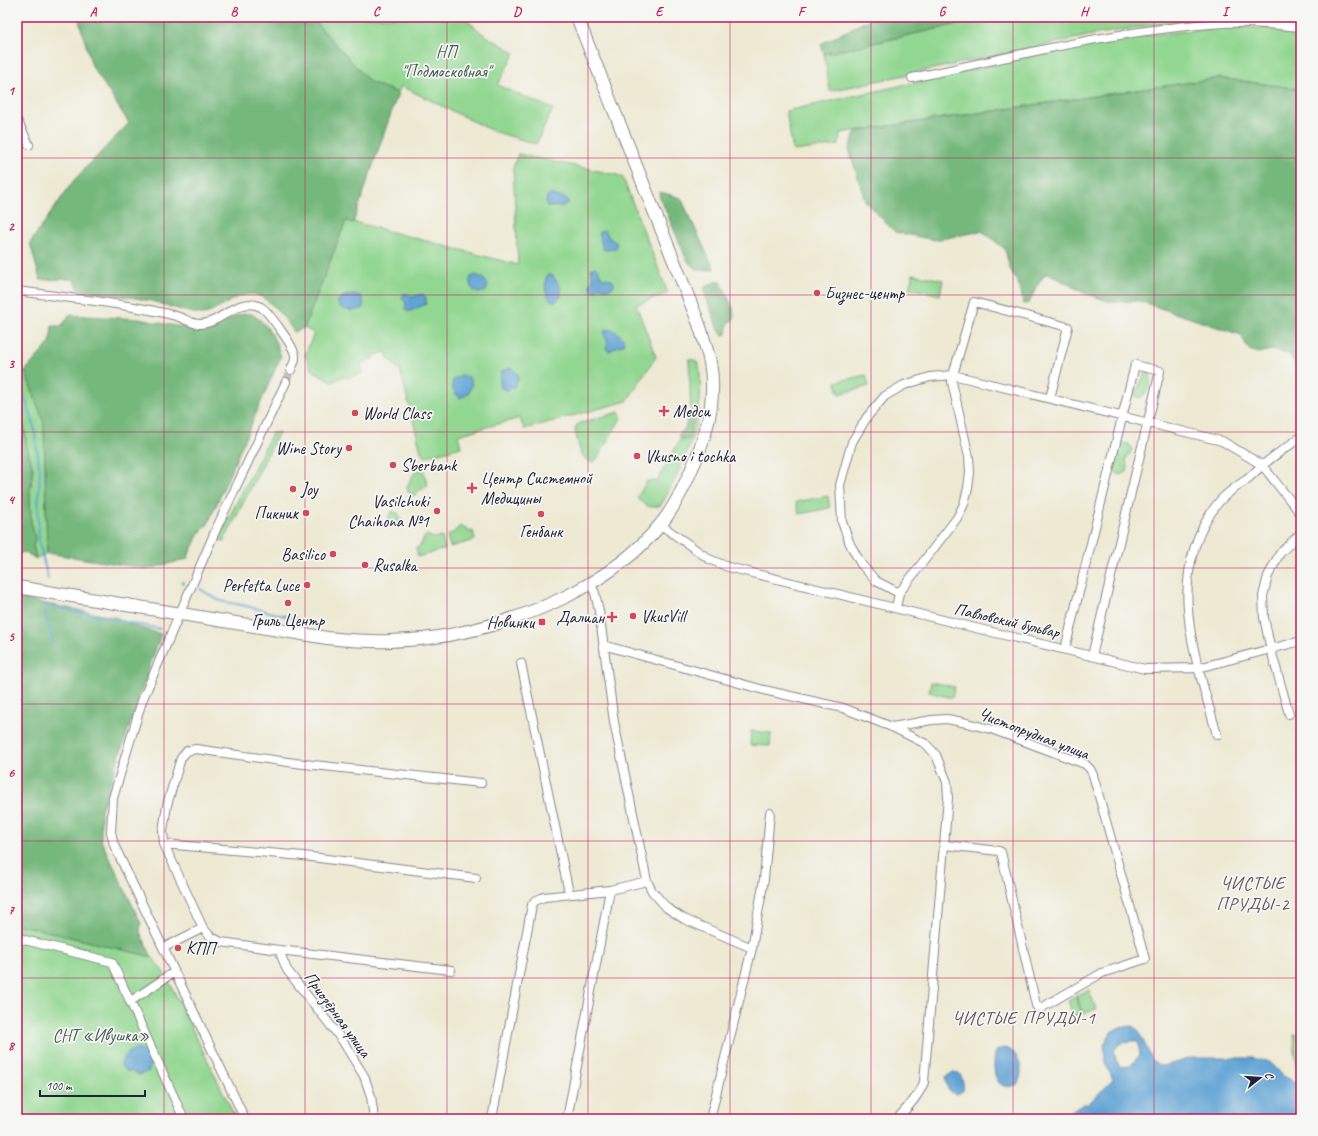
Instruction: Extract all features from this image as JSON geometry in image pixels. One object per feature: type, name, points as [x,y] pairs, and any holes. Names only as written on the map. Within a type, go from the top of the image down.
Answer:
[{"type":"main road","points":[[17,587],[327,638],[390,641],[439,636],[488,626],[536,609],[590,583],[632,555],[661,525],[681,493],[704,442],[712,399],[711,367],[706,346],[691,304],[577,17]]},
{"type":"street","points":[[912,78],[1092,39],[1154,30],[1226,23],[1271,24],[1301,27]]},
{"type":"street","points":[[17,120],[30,145]]},
{"type":"street","points":[[17,291],[150,310],[178,317],[197,324],[210,323],[235,307],[244,305],[260,306],[274,320],[294,352],[295,358],[291,370]]},
{"type":"street","points":[[896,608],[899,593],[957,518],[964,504],[970,472],[969,457],[952,382],[974,302],[1068,327],[1050,398]]},
{"type":"street","points":[[1066,649],[1135,365],[1160,371],[1092,656]]},
{"type":"street","points":[[899,593],[876,581],[861,564],[850,544],[842,522],[840,485],[852,442],[867,417],[885,396],[904,385],[930,377],[953,375],[1222,441],[1262,465],[1301,514]]},
{"type":"street","points":[[245,1119],[114,845],[111,832],[113,798],[142,702],[217,527],[286,382]]},
{"type":"street","points":[[1217,736],[1198,668],[1187,616],[1186,597],[1188,573],[1194,547],[1204,524],[1219,502],[1262,465],[1301,437]]},
{"type":"street","name":"Павловский бульвар","points":[[661,525],[709,559],[728,567],[1145,669],[1198,668],[1301,641]]},
{"type":"street","points":[[1289,714],[1271,650],[1264,618],[1263,596],[1268,576],[1280,553],[1301,533]]},
{"type":"street","points":[[590,583],[598,603],[614,722],[646,881],[652,891],[667,908],[684,918],[752,948]]},
{"type":"street","points":[[604,645],[764,690],[844,708],[892,727],[926,744],[936,755],[943,768],[947,782],[948,798],[924,1082],[922,1089],[897,1119]]},
{"type":"street","points":[[521,663],[569,893]]},
{"type":"street","name":"Чистопрудная улица","points":[[892,727],[947,719],[967,723],[994,730],[1084,764],[1090,768],[1146,959],[1102,974],[1041,1008],[1037,1007],[1001,852],[945,845]]},
{"type":"street","points":[[451,970],[221,942],[210,936],[203,928],[164,844],[163,831],[167,804],[181,758],[188,751],[196,749],[295,763],[481,783]]},
{"type":"street","points":[[710,1119],[752,948],[764,879],[770,813]]},
{"type":"street","points":[[164,844],[303,856],[476,878]]},
{"type":"street","points":[[492,1119],[532,905],[539,898],[569,893],[610,890],[646,881]]},
{"type":"street","points":[[567,1119],[610,890]]},
{"type":"street","points":[[163,948],[203,928]]},
{"type":"street","points":[[17,938],[112,962],[184,1119]]},
{"type":"street","name":"Приозёрная улица","points":[[279,950],[287,970],[342,1040],[364,1076],[371,1096],[374,1119]]},
{"type":"street","points":[[130,1001],[174,972]]},
{"type":"green space","points":[[78,17],[311,17],[370,82],[398,93],[353,223],[346,221],[304,328],[294,332],[276,309],[258,295],[245,294],[210,312],[200,314],[143,299],[87,291],[78,288],[73,279],[40,280],[30,243],[74,180],[129,123],[92,66]]},
{"type":"green space","name":"НП \"Подмосковная\"","points":[[311,17],[463,17],[483,34],[515,53],[497,85],[553,109],[536,144],[493,131],[401,86],[398,93],[370,82]]},
{"type":"green space","points":[[874,17],[990,17],[824,54],[821,44]]},
{"type":"green space","points":[[990,17],[1301,17],[1301,22],[1226,19],[1154,25],[1092,35],[830,91],[824,54]]},
{"type":"green space","points":[[1227,27],[1272,28],[1301,31],[1301,89],[1219,78],[840,133],[839,145],[793,151],[786,111],[1093,43],[1156,34]]},
{"type":"green space","points":[[1219,78],[1301,89],[1301,374],[1289,354],[1271,350],[1259,353],[1249,350],[1241,335],[1139,301],[1111,302],[1084,293],[1050,274],[1045,274],[1037,286],[1029,303],[1023,304],[1020,287],[1010,269],[1005,249],[982,231],[935,240],[895,232],[866,203],[849,149],[856,131]]},
{"type":"green space","points":[[518,154],[622,176],[668,293],[636,305],[656,357],[627,401],[524,429],[520,418],[458,435],[461,447],[424,457],[422,455],[400,370],[389,360],[386,352],[373,356],[373,359],[361,363],[363,373],[349,377],[342,377],[333,382],[312,370],[305,355],[314,333],[304,328],[346,220],[518,265],[513,168]]},
{"type":"green space","points":[[660,192],[681,198],[714,269],[698,270],[687,260],[659,195]]},
{"type":"green space","points":[[913,274],[943,280],[940,295],[909,288]]},
{"type":"green space","points":[[715,282],[721,282],[733,308],[734,319],[728,323],[727,334],[723,335],[718,330],[704,291],[705,287]]},
{"type":"green space","points":[[249,313],[261,321],[270,331],[281,356],[208,524],[198,535],[187,559],[148,569],[47,553],[44,423],[25,371],[50,343],[52,326],[62,326],[69,315],[139,319],[202,331],[213,329],[235,316]]},
{"type":"green space","points":[[689,359],[695,361],[699,365],[700,371],[699,411],[695,427],[684,459],[661,505],[651,507],[645,505],[637,498],[647,481],[657,481],[691,420]]},
{"type":"green space","points":[[17,371],[25,371],[44,423],[47,553],[36,559],[33,545],[35,538],[31,522],[30,492],[33,469],[27,447],[25,432],[17,405]]},
{"type":"green space","points":[[1147,371],[1149,371],[1150,375],[1149,387],[1145,394],[1139,398],[1135,396],[1135,393]]},
{"type":"green space","points":[[866,375],[869,386],[839,394],[836,382]]},
{"type":"green space","points":[[17,405],[25,432],[27,447],[33,469],[30,492],[31,522],[35,538],[33,545],[36,559],[25,552],[17,554]]},
{"type":"green space","points":[[619,412],[621,418],[597,459],[594,462],[585,459],[578,445],[575,430],[576,426],[580,423]]},
{"type":"green space","points":[[690,414],[693,414],[693,422],[689,439],[682,440],[678,435],[685,428],[687,418]]},
{"type":"green space","points":[[279,432],[224,541],[218,539],[272,433]]},
{"type":"green space","points":[[1121,444],[1129,444],[1131,450],[1126,459],[1128,467],[1127,472],[1120,475],[1115,472],[1114,467],[1120,456],[1118,449]]},
{"type":"green space","points":[[423,469],[428,486],[420,490],[414,496],[408,492],[407,486],[415,472]]},
{"type":"green space","points":[[828,496],[830,508],[799,514],[796,502]]},
{"type":"green space","points":[[392,511],[398,513],[402,521],[384,526]]},
{"type":"green space","points":[[460,526],[466,528],[468,532],[473,531],[475,540],[450,547],[447,536]]},
{"type":"green space","points":[[426,535],[434,538],[442,537],[445,549],[418,557],[416,548],[419,547]]},
{"type":"green space","points":[[17,598],[118,618],[129,624],[161,634],[101,810],[101,840],[141,923],[140,932],[152,957],[17,924]]},
{"type":"green space","points":[[931,682],[955,687],[952,698],[929,692]]},
{"type":"green space","points":[[751,731],[771,733],[770,746],[750,745]]},
{"type":"green space","name":"СНТ «Ивушка»","points":[[17,924],[152,957],[167,977],[236,1119],[17,1119]]},
{"type":"green space","points":[[1089,990],[1096,1009],[1083,1014],[1076,995]]},
{"type":"green space","points":[[1076,997],[1082,1014],[1073,1017],[1068,1000]]},
{"type":"green space","points":[[1301,1033],[1301,1084],[1297,1082],[1294,1035]]},
{"type":"water","points":[[550,194],[567,199],[569,203],[563,206],[548,207],[546,204],[546,199]]},
{"type":"water","points":[[603,230],[610,239],[616,242],[617,246],[615,249],[603,249],[599,232]]},
{"type":"water","points":[[595,267],[598,269],[601,277],[612,280],[614,284],[612,288],[608,289],[600,287],[595,291],[591,289],[590,285],[593,280],[591,269]]},
{"type":"water","points":[[476,275],[486,282],[488,286],[486,291],[478,293],[472,288],[470,279]]},
{"type":"water","points":[[549,275],[553,276],[560,287],[561,297],[556,301],[549,299],[546,293],[546,277]]},
{"type":"water","points":[[404,294],[408,294],[412,297],[423,294],[426,297],[426,304],[408,312],[405,309],[406,303],[402,298]]},
{"type":"water","points":[[358,295],[362,297],[363,300],[362,309],[354,311],[346,310],[338,305],[338,301],[341,298]]},
{"type":"water","points":[[607,329],[619,334],[623,339],[624,345],[608,351],[606,348],[608,342],[604,334],[605,330]]},
{"type":"water","points":[[510,368],[517,372],[518,380],[513,388],[505,390],[501,388],[501,375],[502,371]]},
{"type":"water","points":[[461,375],[469,377],[472,385],[468,394],[460,398],[452,388],[453,380]]},
{"type":"water","points":[[1132,1026],[1138,1030],[1153,1061],[1161,1066],[1190,1058],[1253,1058],[1270,1062],[1285,1077],[1301,1084],[1301,1119],[1057,1119],[1084,1104],[1089,1103],[1113,1080],[1105,1062],[1104,1045],[1111,1032],[1120,1027]],"holes":[[[1138,1041],[1140,1056],[1129,1066],[1120,1067],[1115,1057],[1115,1050],[1117,1047],[1125,1042]]]},
{"type":"water","points":[[138,1048],[146,1054],[150,1064],[149,1071],[139,1075],[131,1071],[126,1071],[121,1066],[126,1054]]},
{"type":"water","points":[[1003,1048],[1014,1053],[1018,1060],[1021,1068],[1021,1075],[1018,1084],[1004,1086],[999,1083],[996,1078],[994,1065],[996,1051]]},
{"type":"water","points":[[953,1072],[959,1073],[964,1089],[957,1094],[950,1091],[946,1083],[946,1077]]},
{"type":"waterway","points":[[17,377],[34,427],[40,471],[38,511],[39,542],[48,579]]},
{"type":"waterway","points":[[200,589],[220,601],[301,620]]},
{"type":"waterway","points":[[53,643],[44,605],[160,629]]},
{"type":"tunnel","points":[[286,382],[291,370]]},
{"type":"place","name":"Бизнес-центр","points":[[817,293]]},
{"type":"place","name":"Медси","points":[[664,411]]},
{"type":"place","name":"World Class","points":[[355,413]]},
{"type":"place","name":"Wine Story","points":[[349,448]]},
{"type":"place","name":"Vkusno i tochka","points":[[637,456]]},
{"type":"place","name":"Sberbank","points":[[393,465]]},
{"type":"place","name":"Центр Системной Медицины","points":[[472,488]]},
{"type":"place","name":"Joy","points":[[293,489]]},
{"type":"place","name":"Vasilchuki Chaihona №1","points":[[437,511]]},
{"type":"place","name":"Пикник","points":[[306,513]]},
{"type":"place","name":"Генбанк","points":[[541,514]]},
{"type":"place","name":"Basilico","points":[[333,554]]},
{"type":"place","name":"Rusalka","points":[[365,565]]},
{"type":"place","name":"Perfetta Luce","points":[[307,585]]},
{"type":"place","name":"Гриль Центр","points":[[288,603]]},
{"type":"place","name":"VkusVill","points":[[633,616]]},
{"type":"place","name":"Далиан","points":[[612,617]]},
{"type":"place","name":"Новинки","points":[[542,622]]},
{"type":"place","name":"КПП","points":[[178,948]]},
{"type":"district","name":"ЧИСТЫЕ ПРУДЫ-2","points":[[1253,893]]},
{"type":"district","name":"ЧИСТЫЕ ПРУДЫ-1","points":[[1024,1018]]}]
